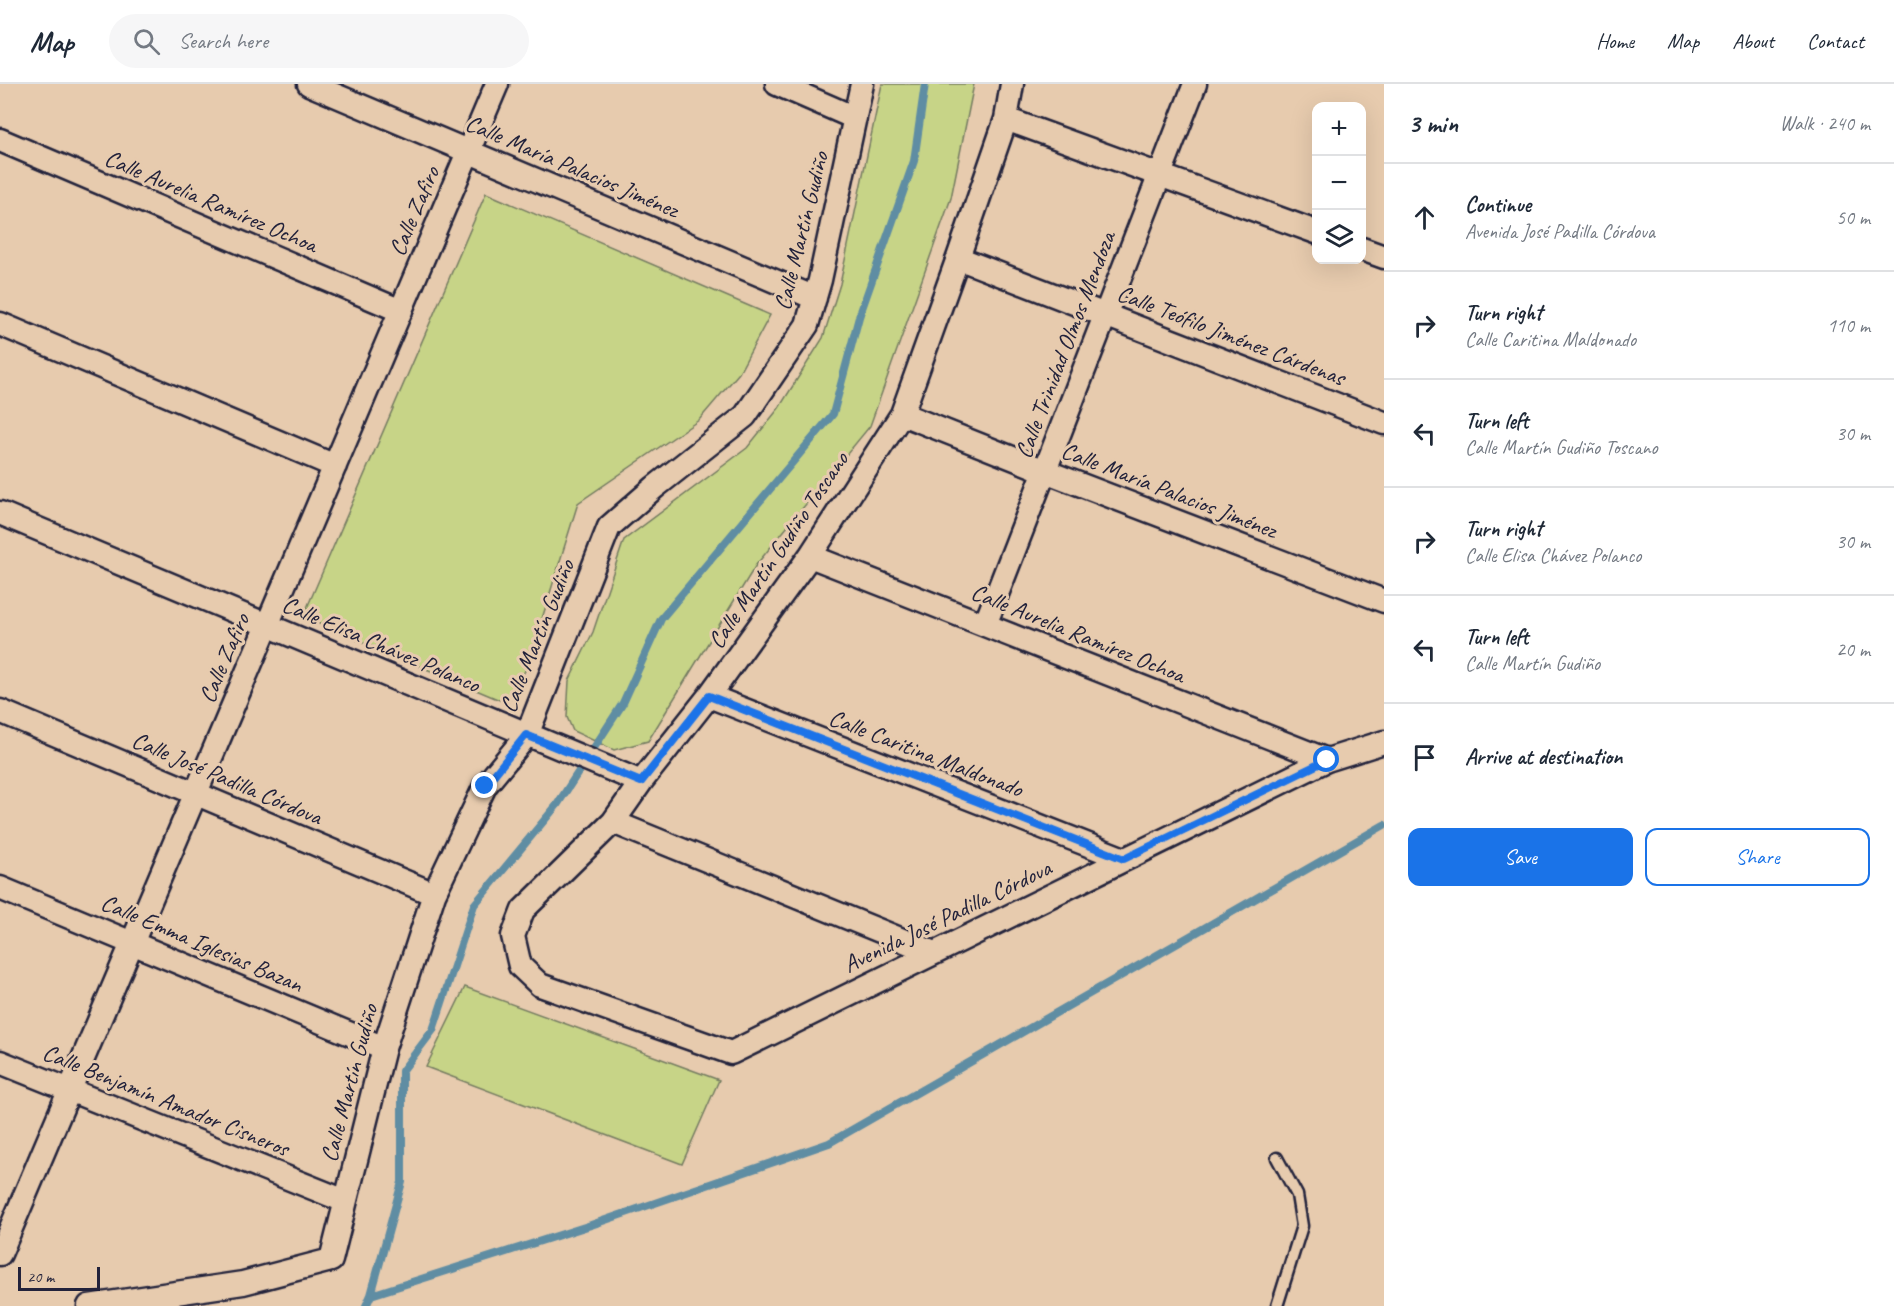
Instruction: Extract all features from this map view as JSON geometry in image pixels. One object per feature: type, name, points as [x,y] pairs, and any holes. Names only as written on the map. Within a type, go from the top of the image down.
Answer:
[{"type":"street","name":"Calle María Palacios Jiménez","points":[[309,84],[815,298]]},
{"type":"street","name":"Calle Zafiro","points":[[0,1254],[497,84]]},
{"type":"street","points":[[777,84],[855,118]]},
{"type":"street","name":"Calle Martín Gudiño","points":[[89,1306],[243,1283],[331,1260],[384,1048],[434,894],[485,786],[526,735],[609,527],[655,487],[745,416],[807,325],[862,84]]},
{"type":"street","name":"Calle Martín Gudiño Toscano","points":[[731,1053],[540,985],[520,966],[513,936],[523,910],[613,822],[641,782],[709,696],[810,556],[902,414],[1006,119],[1012,84]]},
{"type":"street","name":"Calle Trinidad Olmos Mendoza","points":[[985,625],[1195,84]]},
{"type":"street","points":[[1006,119],[1312,230]]},
{"type":"street","name":"Calle Aurelia Ramírez Ochoa","points":[[0,140],[401,311]]},
{"type":"street","points":[[1366,250],[1384,257]]},
{"type":"street","name":"Calle Teófilo Jiménez Cárdenas","points":[[958,258],[1384,423]]},
{"type":"street","points":[[0,324],[335,466]]},
{"type":"street","name":"Calle María Palacios Jiménez","points":[[902,414],[1384,602]]},
{"type":"street","name":"Calle Elisa Chávez Polanco","points":[[0,513],[641,782]]},
{"type":"street","name":"Calle Aurelia Ramírez Ochoa","points":[[810,556],[1327,760]]},
{"type":"street","name":"Calle Caritina Maldonado","points":[[709,696],[1124,859]]},
{"type":"street","name":"Calle José Padilla Córdova","points":[[0,711],[434,894]]},
{"type":"street","name":"Avenida José Padilla Córdova","points":[[731,1053],[1327,760],[1384,742]]},
{"type":"street","points":[[613,822],[934,953]]},
{"type":"street","name":"Calle Emma Iglesias Bazan","points":[[0,888],[384,1048]]},
{"type":"street","name":"Calle Benjamín Amador Cisneros","points":[[0,1062],[345,1201]]},
{"type":"lane","points":[[1277,1158],[1297,1195],[1302,1226],[1277,1306]]},
{"type":"green space","points":[[882,84],[974,84],[951,198],[870,426],[756,565],[648,741],[614,750],[573,731],[567,717],[569,681],[593,632],[624,540],[747,448],[779,408],[823,338],[840,284]]},
{"type":"green space","points":[[486,193],[770,315],[739,373],[699,420],[578,503],[527,667],[507,703],[303,617]]},
{"type":"green space","points":[[465,987],[719,1080],[682,1164],[426,1067]]},
{"type":"waterway","points":[[366,1306],[402,1182],[402,1071],[433,1030],[474,905],[557,805],[623,703],[661,619],[833,414],[859,317],[914,161],[925,84]]},
{"type":"waterway","points":[[371,1295],[591,1225],[829,1143],[1384,825]]},
{"type":"route","points":[[485,786],[526,735],[641,782],[709,696],[1124,859],[1327,760]]}]
